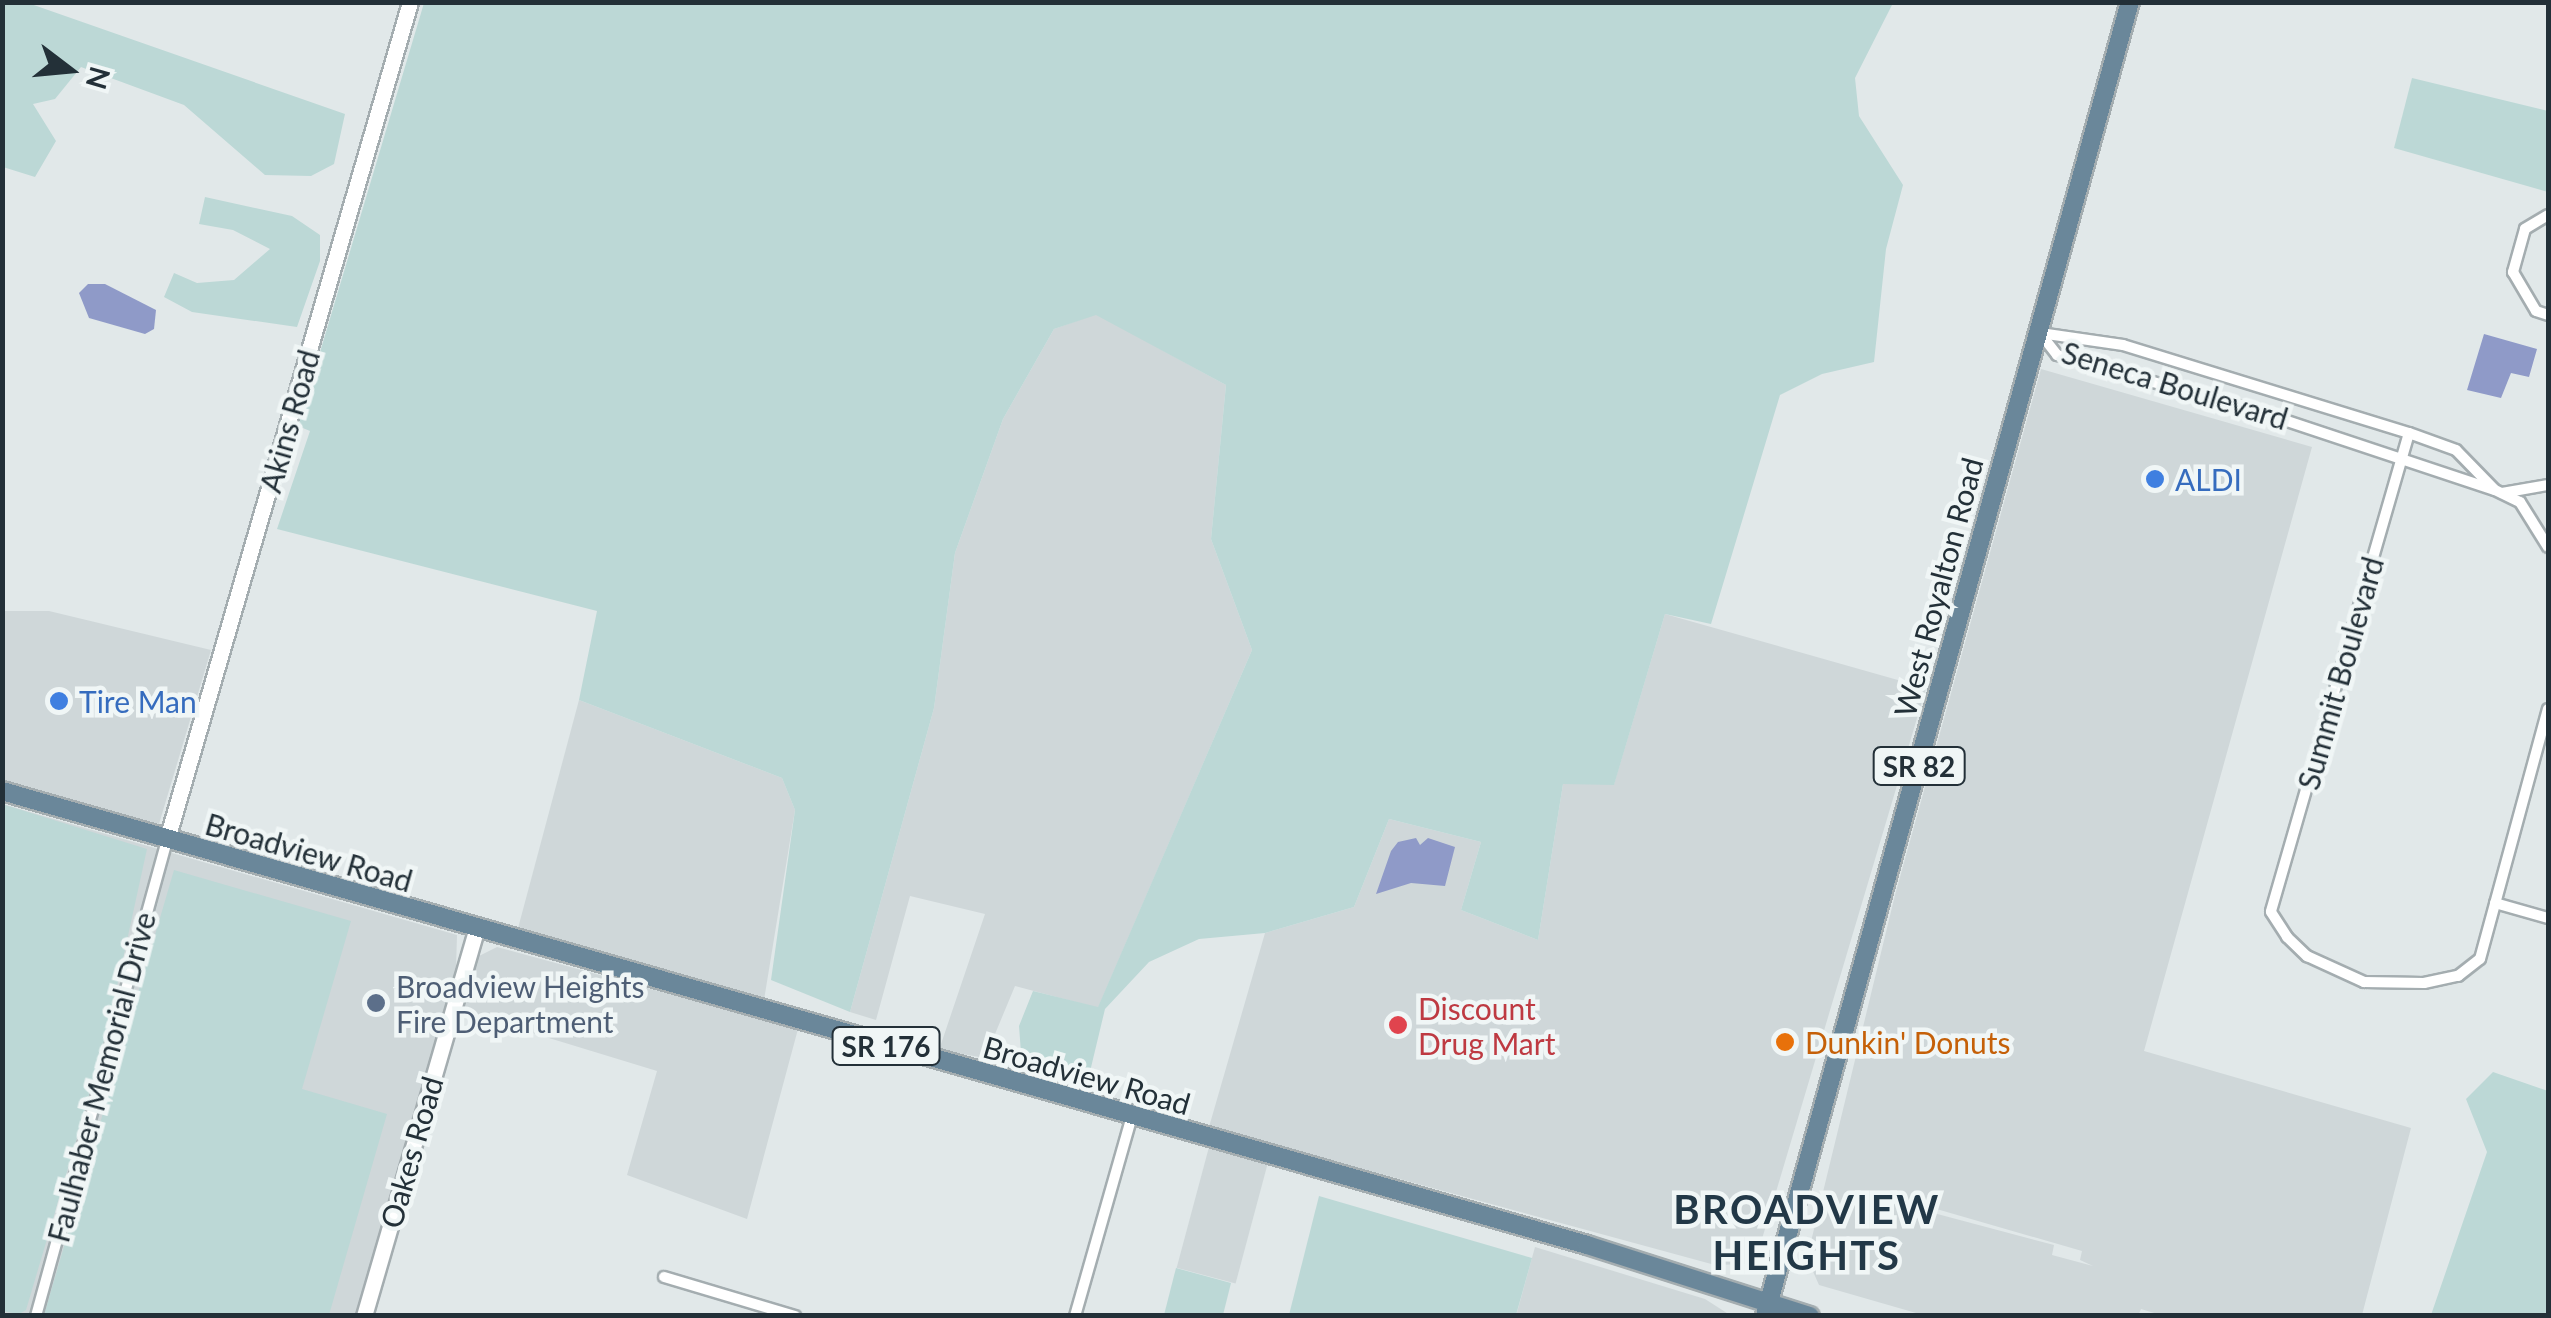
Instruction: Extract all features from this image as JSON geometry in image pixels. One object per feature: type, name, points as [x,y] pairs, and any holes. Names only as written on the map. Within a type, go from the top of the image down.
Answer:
[{"type":"main road","name":"West Royalton Road","points":[[1767,1309],[2130,2]]},
{"type":"main road","name":"Broadview Road","points":[[2,790],[476,930],[1132,1116],[1767,1309],[1810,1316]]},
{"type":"street","name":"Akins Road","points":[[167,839],[410,2]]},
{"type":"street","points":[[2548,215],[2525,229],[2513,272],[2536,310],[2548,315]]},
{"type":"street","name":"Seneca Boulevard","points":[[2040,334],[2072,333],[2124,346],[2409,433],[2456,450],[2498,492]]},
{"type":"street","name":"Seneca Boulevard","points":[[2040,334],[2057,355],[2402,458],[2498,492],[2520,502],[2548,547]]},
{"type":"street","name":"Summit Boulevard","points":[[2409,433],[2271,912],[2307,956],[2364,982],[2424,982],[2458,976],[2480,959],[2495,904]]},
{"type":"street","points":[[2498,492],[2548,485]]},
{"type":"street","points":[[2548,709],[2495,904],[2548,918]]},
{"type":"street","name":"Faulhaber Memorial Drive","points":[[36,1316],[167,839]]},
{"type":"street","name":"Oakes Road","points":[[364,1316],[476,930]]},
{"type":"street","points":[[1075,1316],[1132,1116]]},
{"type":"street","points":[[664,1277],[795,1316]]},
{"type":"shaded area","points":[[3,2],[28,3],[345,114],[334,164],[311,176],[265,175],[184,105],[81,67],[55,99],[33,104],[56,141],[35,177],[3,167]]},
{"type":"shaded area","points":[[424,3],[1893,3],[1855,78],[1859,116],[1903,185],[1886,249],[1874,362],[1822,374],[1780,395],[1711,624],[1665,614],[1614,785],[1563,784],[1538,940],[1461,910],[1481,842],[1389,819],[1354,907],[1265,933],[1199,939],[1149,962],[1105,1009],[1088,1080],[1022,1066],[1019,1026],[1033,991],[1098,1007],[1252,650],[1211,539],[1226,385],[1096,315],[1054,329],[1003,419],[955,553],[934,708],[850,1012],[771,980],[795,810],[782,778],[579,700],[597,611],[277,529],[310,431],[298,426]]},
{"type":"shaded area","points":[[2412,78],[2548,111],[2548,192],[2394,148]]},
{"type":"shaded area","points":[[205,197],[292,216],[320,235],[320,261],[297,327],[192,312],[164,297],[174,273],[197,283],[234,280],[270,249],[233,230],[199,224]]},
{"type":"shaded area","points":[[1096,314],[1226,385],[1211,539],[1252,650],[1098,1008],[1015,986],[985,1058],[939,1050],[985,914],[910,896],[876,1020],[850,1012],[934,708],[955,553],[1003,419],[1054,329]]},
{"type":"shaded area","points":[[2041,369],[2312,447],[2144,1051],[2411,1128],[2362,1315],[2164,1316],[2141,1309],[2138,1316],[1923,1315],[1819,1285],[1807,1258],[1895,895]],"holes":[[[1902,1199],[2082,1251],[2080,1260],[2093,1266],[2052,1255],[2054,1245],[1896,1203]]]},
{"type":"shaded area","points":[[3,611],[49,611],[211,650],[159,824],[3,782]]},
{"type":"shaded area","points":[[1665,614],[1926,688],[1759,1249],[1746,1264],[1715,1265],[1209,1127],[1265,933],[1354,907],[1389,819],[1481,842],[1461,910],[1538,940],[1563,784],[1614,784]]},
{"type":"shaded area","points":[[579,700],[782,778],[795,810],[764,1000],[517,932]]},
{"type":"shaded area","points":[[2,804],[457,935],[456,967],[357,1315],[3,1315]]},
{"type":"shaded area","points":[[2,804],[147,849],[103,1050],[26,1310],[19,1314],[2,1311]]},
{"type":"shaded area","points":[[174,870],[351,921],[302,1089],[387,1114],[329,1315],[44,1315]]},
{"type":"shaded area","points":[[497,947],[798,1029],[747,1219],[627,1175],[657,1071],[461,1011],[479,956]]},
{"type":"shaded area","points":[[2493,1072],[2548,1091],[2548,1315],[2431,1315],[2487,1152],[2466,1099]]},
{"type":"shaded area","points":[[1209,1147],[1268,1163],[1236,1284],[1177,1268]]},
{"type":"shaded area","points":[[1319,1196],[1532,1258],[1516,1315],[1289,1315]]},
{"type":"shaded area","points":[[1535,1247],[1705,1299],[1730,1315],[1516,1316]]},
{"type":"shaded area","points":[[1176,1268],[1231,1283],[1223,1315],[1164,1315]]},
{"type":"water","points":[[88,284],[105,284],[156,310],[154,329],[145,334],[89,318],[79,293]]},
{"type":"water","points":[[2484,334],[2537,349],[2529,377],[2511,373],[2501,398],[2467,390]]},
{"type":"water","points":[[1416,838],[1420,845],[1428,838],[1455,847],[1445,886],[1411,883],[1376,894],[1391,851],[1398,842]]},
{"type":"place","name":"ALDI","points":[[2155,479]]},
{"type":"place","name":"Tire Man","points":[[59,701]]},
{"type":"place","name":"Broadview Heights Fire Department","points":[[376,1003]]},
{"type":"place","name":"Discount Drug Mart","points":[[1398,1025]]},
{"type":"place","name":"Dunkin' Donuts","points":[[1785,1042]]},
{"type":"district","name":"BROADVIEW HEIGHTS","points":[[1807,1232]]}]
